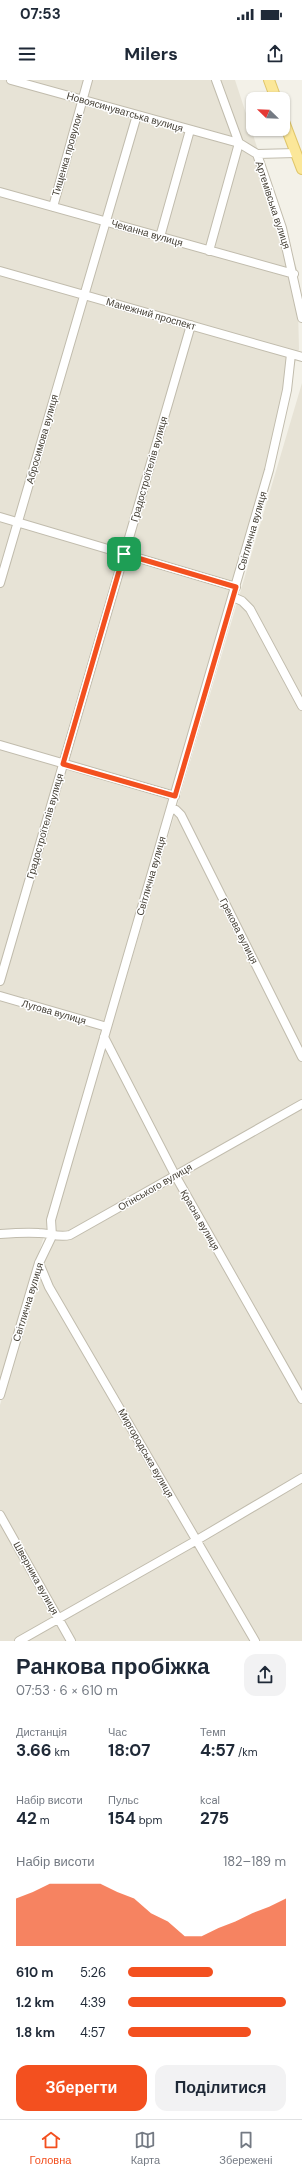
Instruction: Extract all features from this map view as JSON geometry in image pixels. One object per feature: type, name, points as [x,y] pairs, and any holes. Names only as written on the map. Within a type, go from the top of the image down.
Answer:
[{"type":"main road","points":[[268,80],[273,92]]},
{"type":"main road","points":[[290,136],[302,169]]},
{"type":"street","name":"Новоясинуватська вулиця","points":[[12,80],[239,143]]},
{"type":"street","name":"Тищенка провулок","points":[[53,207],[88,80]]},
{"type":"street","points":[[209,251],[239,143],[216,80]]},
{"type":"street","name":"Абросимова вулиця","points":[[0,584],[137,115]]},
{"type":"street","points":[[160,237],[190,130]]},
{"type":"street","name":"Артемівська вулиця","points":[[239,143],[257,154],[282,228],[294,274],[302,318]]},
{"type":"street","points":[[257,154],[296,153]]},
{"type":"street","name":"Чеканна вулиця","points":[[0,192],[294,274]]},
{"type":"street","name":"Манежний проспект","points":[[0,271],[302,357]]},
{"type":"street","name":"Градостроїтелiв вулиця","points":[[0,981],[191,325]]},
{"type":"street","name":"Світлична вулиця","points":[[0,1395],[39,1263],[52,1236],[51,1220],[269,470],[287,390],[291,354]]},
{"type":"street","points":[[0,517],[236,587]]},
{"type":"street","points":[[233,597],[242,601],[250,609],[302,706]]},
{"type":"street","points":[[0,745],[175,796]]},
{"type":"street","name":"Грекова вулиця","points":[[171,809],[181,815],[302,1057]]},
{"type":"street","name":"Лугова вулиця","points":[[0,996],[107,1027]]},
{"type":"street","name":"Красна вулиця","points":[[104,1037],[175,1175],[302,1399]]},
{"type":"street","name":"Огінського вулиця","points":[[0,1234],[41,1233],[52,1236],[70,1235],[302,1104]]},
{"type":"street","name":"Миргородська вулиця","points":[[39,1263],[49,1287],[255,1641]]},
{"type":"street","points":[[19,1641],[197,1540],[302,1478]]},
{"type":"street","name":"Шверника вулиця","points":[[0,1515],[71,1641]]},
{"type":"shaded area","points":[[0,80],[235,80],[246,114],[246,136],[253,136],[297,269],[299,349],[142,908],[0,1383]]},
{"type":"shaded area","points":[[302,383],[302,1641],[0,1641],[0,1405]]},
{"type":"route","points":[[124,554],[236,587],[175,796],[63,764],[124,554]]}]
